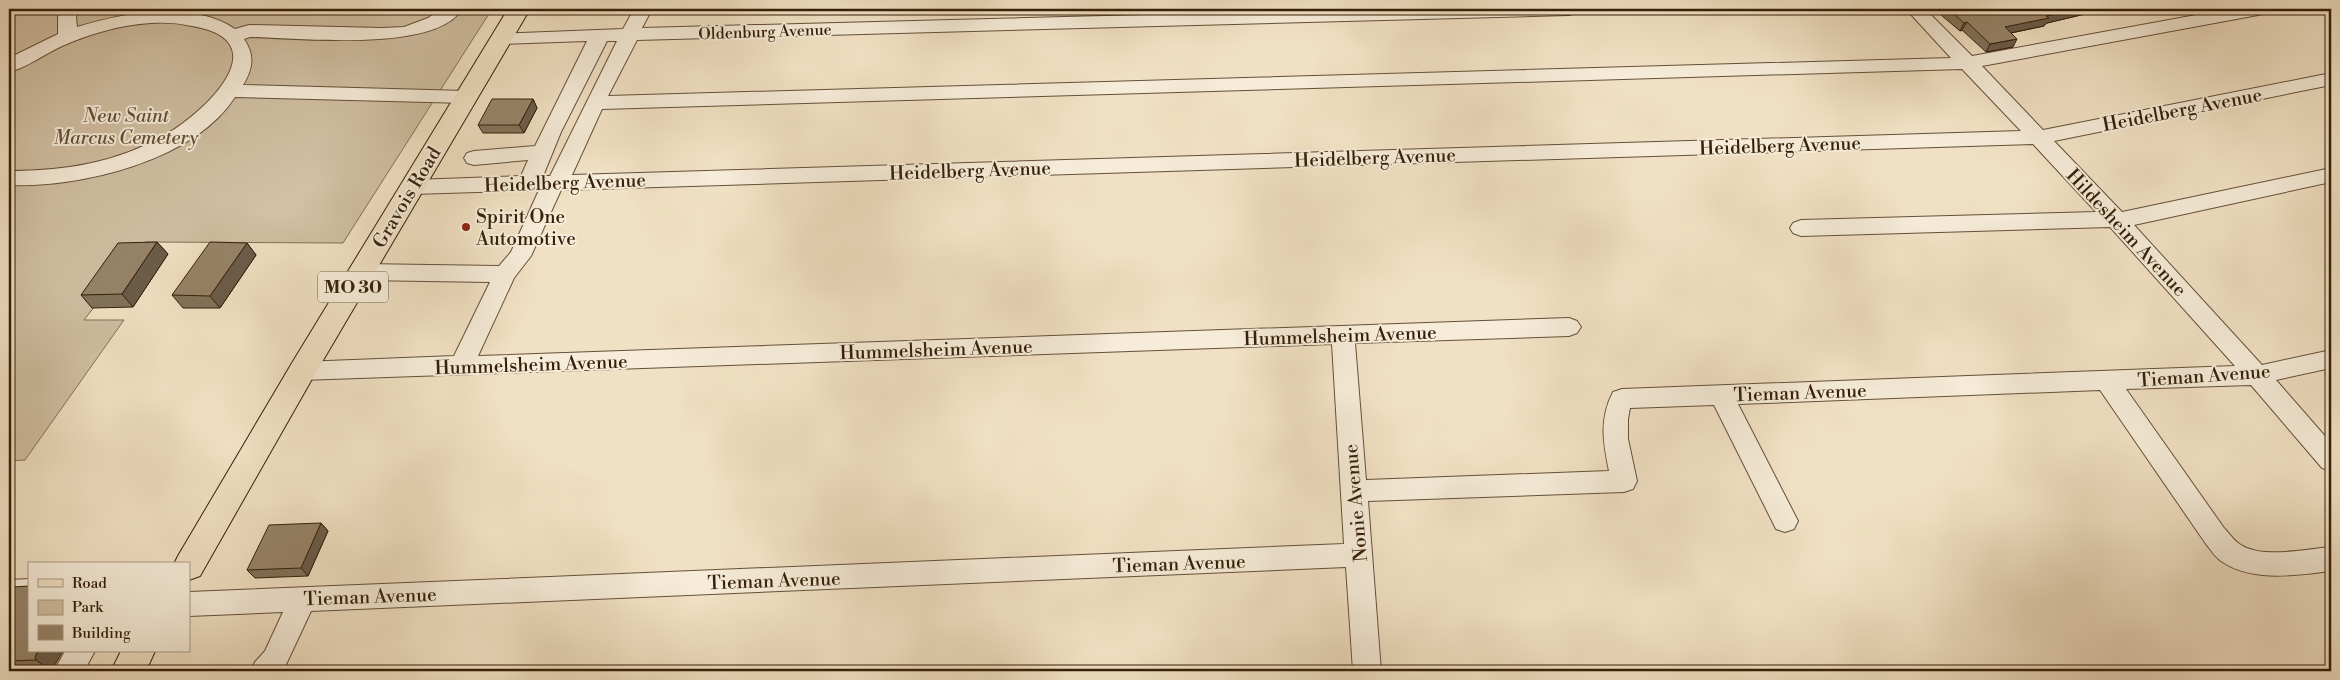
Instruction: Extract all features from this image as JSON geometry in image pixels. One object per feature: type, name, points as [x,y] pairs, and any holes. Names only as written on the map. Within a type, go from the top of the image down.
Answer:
[{"type":"main road","name":"Gravois Road","points":[[190,564],[302,371],[519,9]]},
{"type":"main road","points":[[128,671],[138,652]]},
{"type":"street","points":[[68,36],[67,17],[70,9]]},
{"type":"street","points":[[232,36],[249,32],[382,34],[406,32],[435,22],[453,9]]},
{"type":"street","points":[[461,366],[505,274],[520,256],[555,182],[643,9]]},
{"type":"street","name":"Oldenburg Avenue","points":[[502,38],[1569,9]]},
{"type":"street","name":"Hildesheim Avenue","points":[[1916,9],[2040,137],[2258,374],[2331,461]]},
{"type":"street","points":[[595,103],[1968,63],[2258,9]]},
{"type":"street","points":[[9,66],[33,51],[68,36],[117,23],[169,13],[215,25],[232,36],[242,51],[242,70],[231,91],[208,115],[175,138],[134,158],[88,172],[43,179],[9,178]]},
{"type":"street","points":[[529,183],[551,132],[600,35]]},
{"type":"street","name":"Heidelberg Avenue","points":[[413,187],[2040,137],[2331,79]]},
{"type":"street","points":[[231,91],[466,97]]},
{"type":"street","points":[[474,158],[543,152]]},
{"type":"street","points":[[1801,228],[2116,220],[2331,175]]},
{"type":"street","points":[[362,272],[505,274]]},
{"type":"street","name":"Hummelsheim Avenue","points":[[302,371],[1569,328]]},
{"type":"street","name":"Nonie Avenue","points":[[1343,335],[1367,671]]},
{"type":"street","name":"Tieman Avenue","points":[[1354,491],[1624,481],[1613,425],[1615,411],[1622,399],[2258,374],[2331,359]]},
{"type":"street","points":[[2106,380],[2215,536],[2230,553],[2246,561],[2263,564],[2331,559]]},
{"type":"street","points":[[1721,395],[1785,521]]},
{"type":"street","name":"Tieman Avenue","points":[[190,604],[1360,556]]},
{"type":"street","points":[[9,592],[28,591]]},
{"type":"street","points":[[265,671],[275,660],[303,599]]},
{"type":"street","points":[[68,671],[79,652]]},
{"type":"green space","name":"New Saint Marcus Cemetery","points":[[9,9],[492,9],[343,243],[145,242],[84,320],[124,320],[25,460],[9,461]]},
{"type":"building","points":[[1948,9],[2077,9],[2046,16],[2049,18],[2005,27],[2017,39],[1990,44],[1967,22],[1964,23]]},
{"type":"building","points":[[492,99],[533,99],[519,125],[478,125]]},
{"type":"building","points":[[157,242],[122,294],[81,295],[118,243]]},
{"type":"building","points":[[210,242],[247,243],[210,296],[172,295]]},
{"type":"building","points":[[321,523],[301,568],[247,570],[269,525]]},
{"type":"building","points":[[28,586],[28,652],[38,652],[35,657],[36,660],[9,661],[9,592],[12,592],[13,587]]},
{"type":"place","name":"Spirit One Automotive","points":[[466,227]]}]
